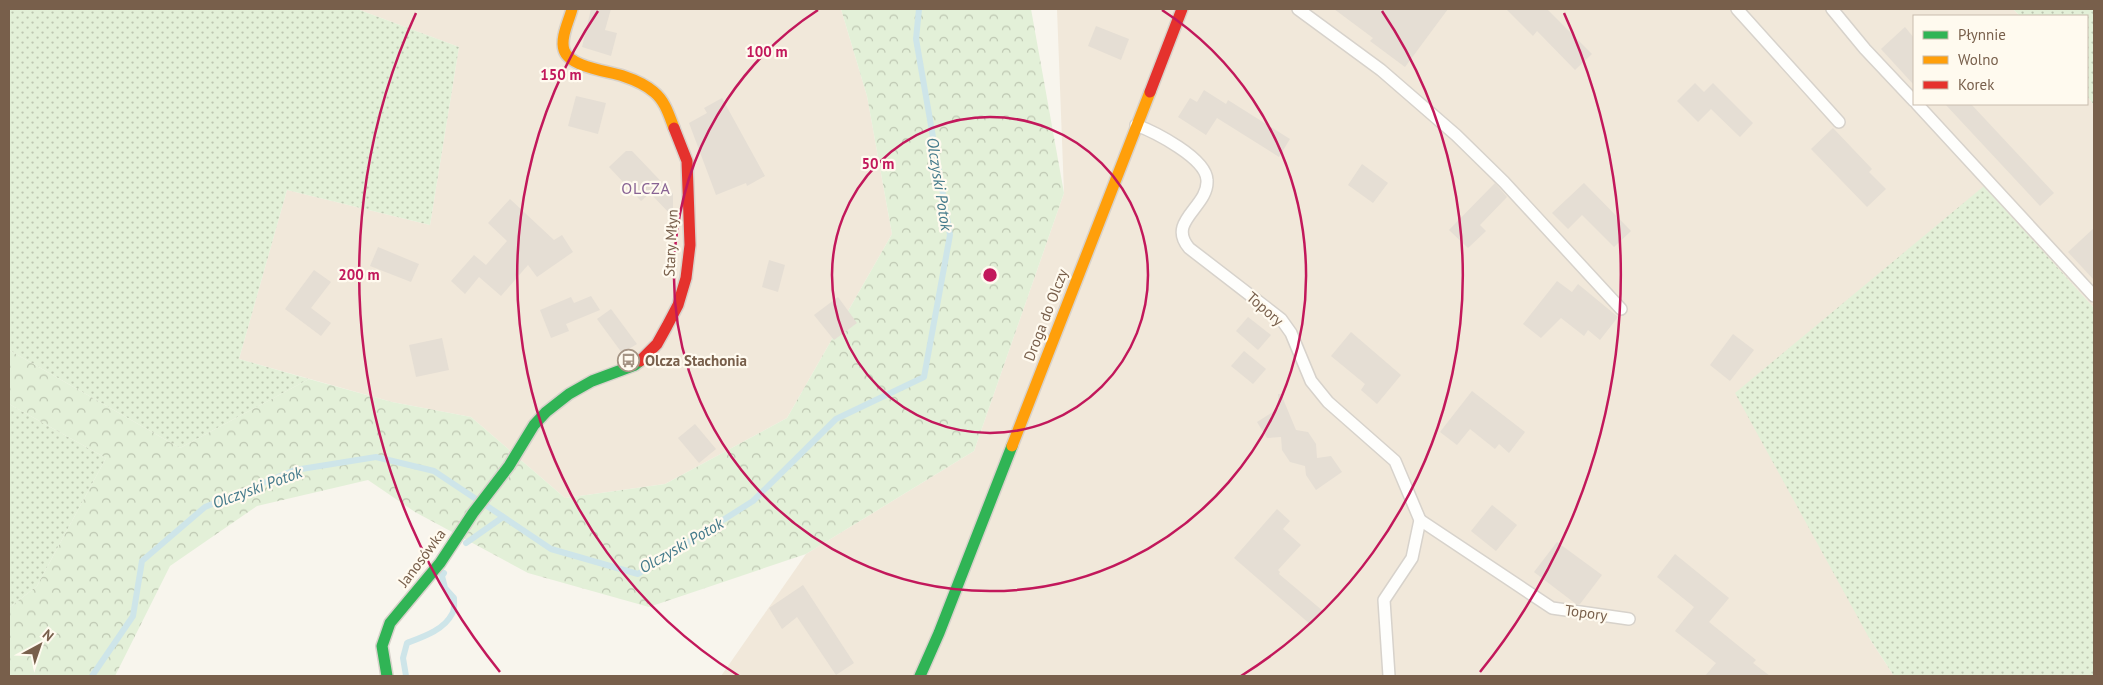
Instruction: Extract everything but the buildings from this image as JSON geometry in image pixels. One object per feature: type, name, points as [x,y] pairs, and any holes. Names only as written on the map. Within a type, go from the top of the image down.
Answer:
[{"type":"street","name":"Stary Młyn","points":[[510,466],[534,425],[546,412],[584,385],[635,365],[646,356],[657,344],[674,312],[686,278],[690,245],[687,161],[671,118],[665,105],[653,91],[624,76],[580,64],[569,58],[564,51],[562,41],[572,9]]},
{"type":"street","name":"Droga do Olczy","points":[[920,676],[939,633],[1182,9]]},
{"type":"street","name":"Janosówka","points":[[387,676],[382,646],[390,623],[440,563],[473,513],[510,466]]},
{"type":"lane","points":[[1298,9],[1381,70],[1456,135],[1504,182],[1621,309]]},
{"type":"lane","points":[[1737,9],[1839,122]]},
{"type":"lane","points":[[1832,9],[1865,49],[1913,100]]},
{"type":"lane","points":[[1918,105],[2094,296]]},
{"type":"lane","name":"Topory","points":[[1136,125],[1182,150],[1198,162],[1206,172],[1208,181],[1206,190],[1184,223],[1182,240],[1189,248],[1281,319],[1294,340],[1311,380],[1328,402],[1395,461],[1420,520],[1552,608],[1629,619]]},
{"type":"lane","points":[[1389,676],[1384,600],[1412,558],[1420,520]]},
{"type":"shaded area","points":[[357,9],[841,9],[867,96],[892,234],[787,418],[665,484],[565,498],[471,417],[392,402],[239,359],[287,190],[430,225],[459,47]]},
{"type":"shaded area","points":[[1057,9],[2013,9],[2019,15],[1913,15],[1913,105],[2088,105],[2088,97],[2094,105],[2094,308],[1984,187],[1868,636],[1894,676],[721,676],[806,554],[974,451],[1064,193]]},
{"type":"green space","points":[[9,9],[357,9],[459,47],[430,225],[287,190],[239,359],[309,379],[180,448],[9,350]]},
{"type":"green space","points":[[841,9],[1031,9],[1064,193],[974,451],[806,554],[649,607],[528,573],[415,512],[368,480],[257,506],[170,566],[115,676],[9,676],[9,608],[37,586],[106,458],[9,404],[9,350],[180,448],[309,379],[392,402],[471,417],[565,498],[665,484],[787,418],[892,234],[867,96]]},
{"type":"green space","points":[[2013,9],[2094,9],[2094,105],[2088,97],[2088,15],[2019,15]]},
{"type":"green space","points":[[1984,186],[2094,308],[2094,676],[1894,676],[1868,636],[1735,393]]},
{"type":"green space","points":[[9,404],[106,458],[37,586],[9,608]]},
{"type":"waterway","name":"Olczyski Potok","points":[[487,506],[551,549],[638,574],[753,501],[836,419],[924,377],[950,235],[916,39],[919,9]]},
{"type":"waterway","name":"Olczyski Potok","points":[[92,676],[133,616],[142,561],[205,507],[295,470],[376,457],[434,471],[476,499]]},
{"type":"waterway","points":[[466,543],[503,517]]},
{"type":"waterway","points":[[406,676],[403,658],[407,643],[438,629],[448,620],[453,612],[454,598],[445,588],[442,576],[444,573]]},
{"type":"traffic: fast","points":[[387,676],[382,646],[390,623],[440,563],[473,513],[509,466],[534,425],[546,412],[569,394],[592,381],[635,365],[640,361]]},
{"type":"traffic: fast","points":[[920,676],[939,633],[1012,446]]},
{"type":"traffic: slow","points":[[572,9],[563,40],[567,56],[573,61],[590,68],[627,77],[651,89],[664,104],[674,128]]},
{"type":"traffic: slow","points":[[1012,446],[1150,92]]},
{"type":"traffic: jam","points":[[1150,92],[1182,9]]},
{"type":"traffic: jam","points":[[640,361],[657,344],[667,326],[678,305],[686,278],[690,245],[687,161],[674,128]]},
{"type":"place","name":"Olcza Stachonia","points":[[629,361]]},
{"type":"district","name":"OLCZA","points":[[646,188]]}]
